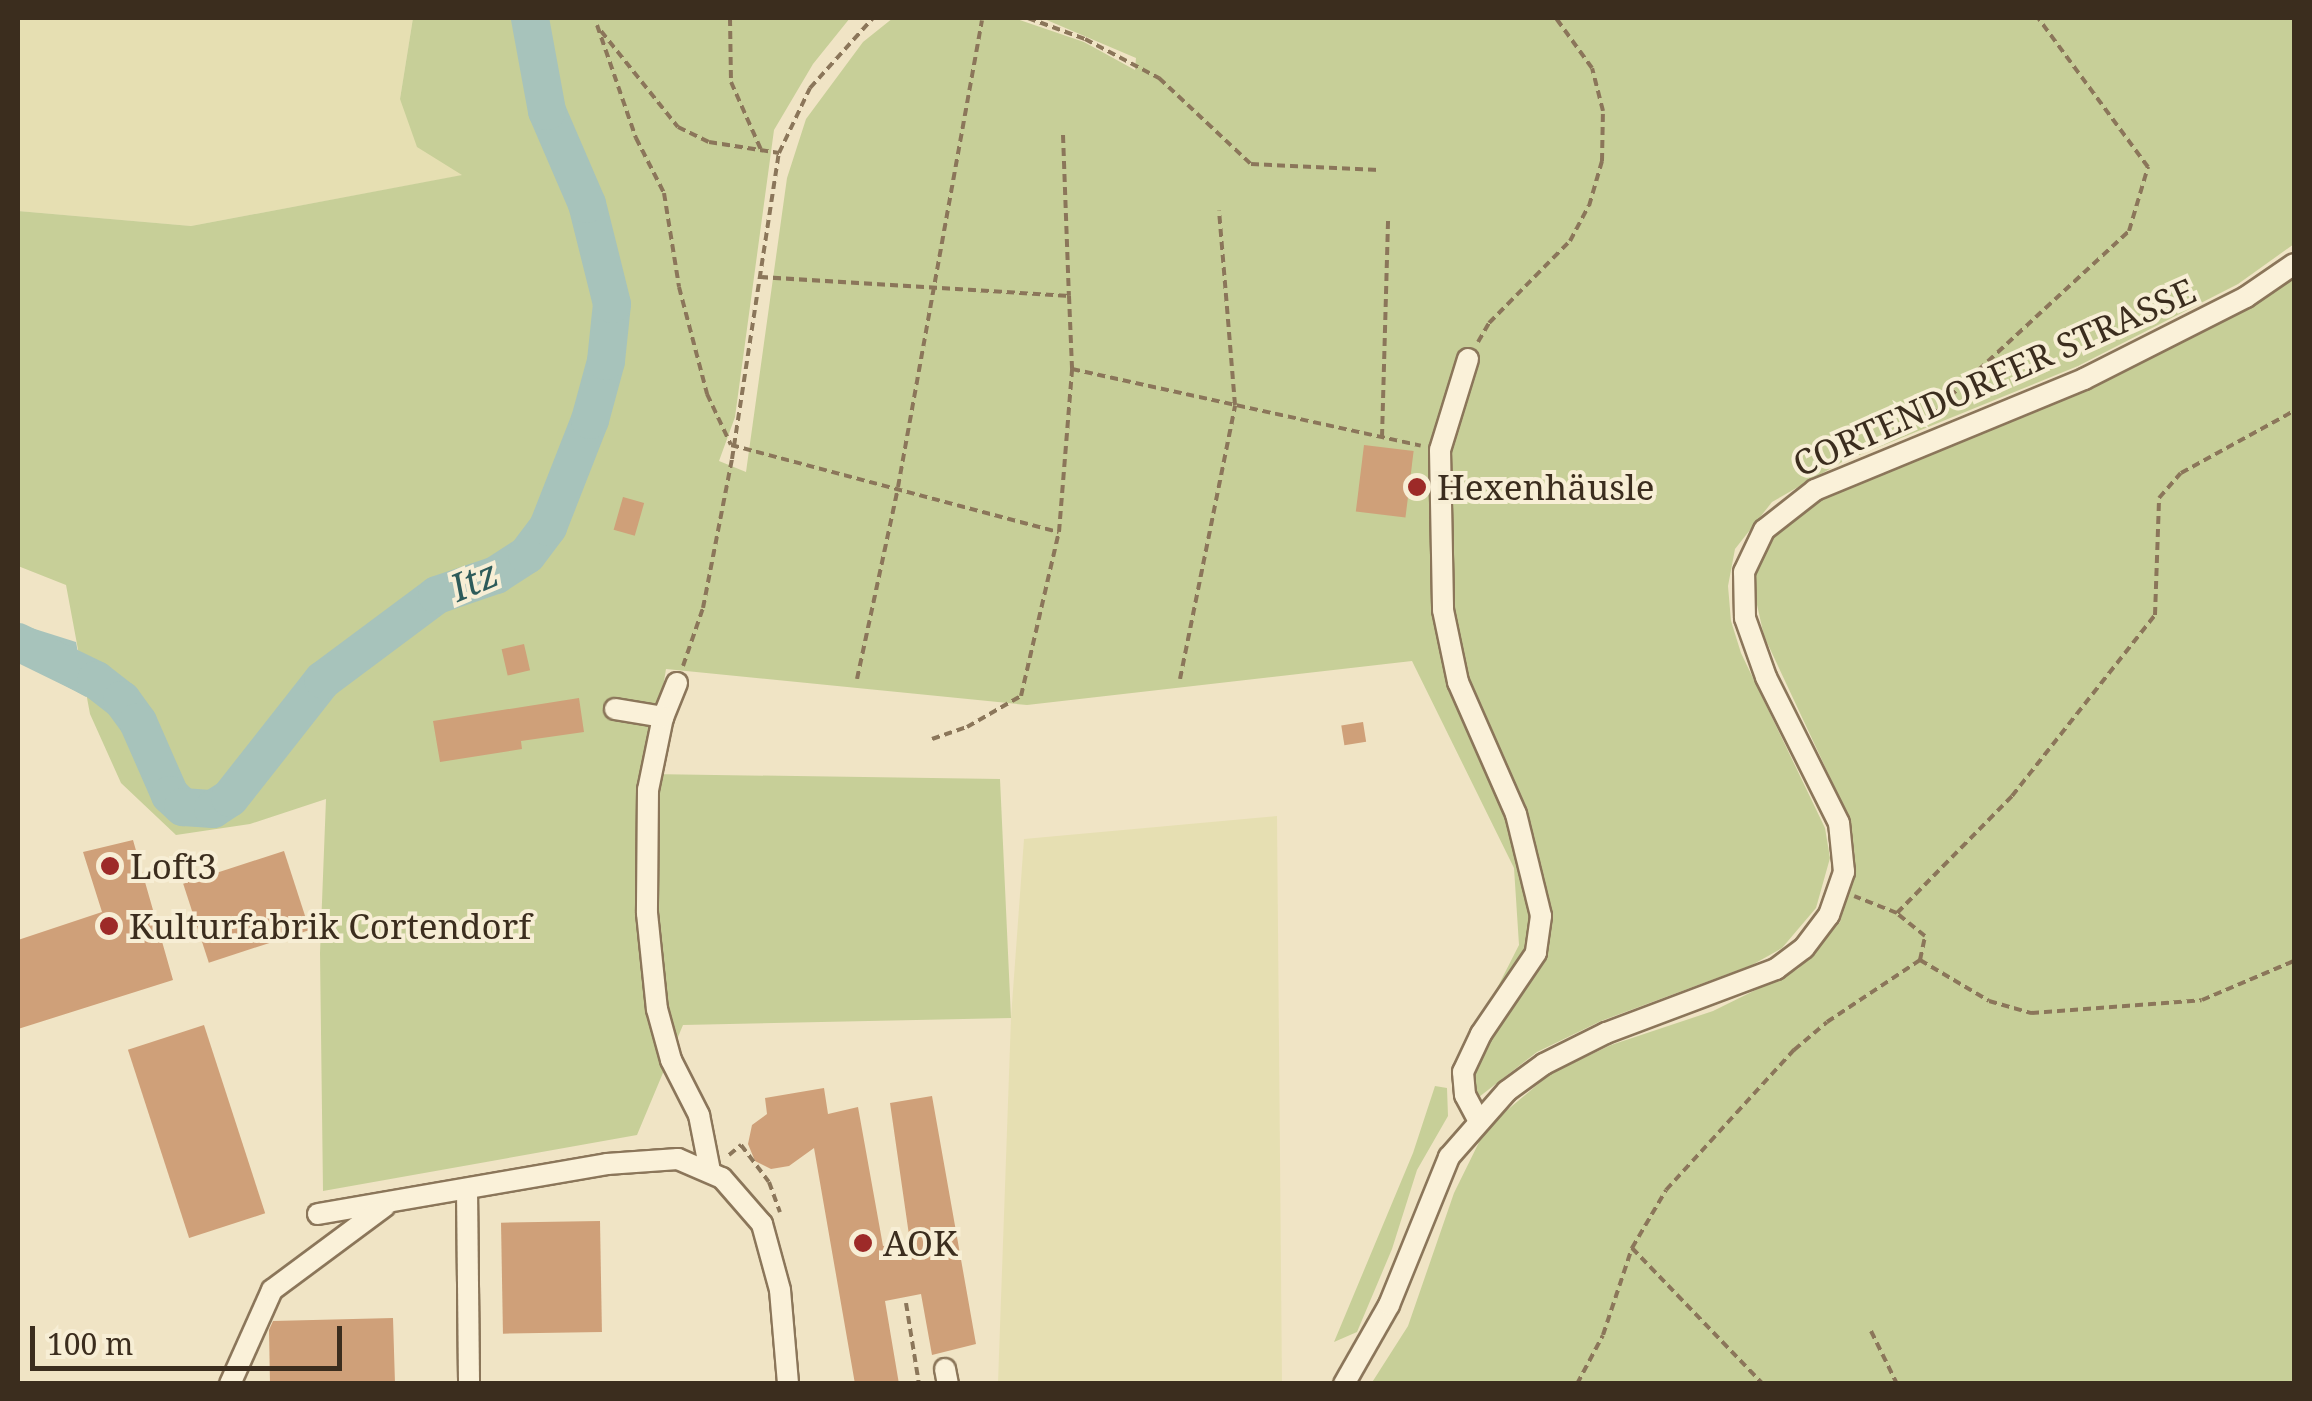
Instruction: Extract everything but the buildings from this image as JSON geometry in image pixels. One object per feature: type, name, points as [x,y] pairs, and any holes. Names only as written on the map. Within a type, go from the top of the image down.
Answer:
[{"type":"street","name":"CORTENDORFER STRASSE","points":[[1344,1384],[1389,1305],[1438,1178],[1478,1120],[1524,1076],[1576,1047],[1776,969],[1815,935],[1839,890],[1844,856],[1839,823],[1748,634],[1742,601],[1744,572],[1756,541],[1781,512],[1834,480],[2084,379],[2246,296],[2294,264]]},
{"type":"street","points":[[1468,359],[1440,450],[1441,577],[1451,660],[1516,814],[1541,916],[1536,953],[1480,1034],[1463,1072],[1465,1095],[1478,1120]]},
{"type":"street","points":[[677,684],[663,717],[648,790],[646,862],[657,1009],[671,1060],[699,1115],[710,1171]]},
{"type":"street","points":[[614,710],[663,717]]},
{"type":"street","points":[[318,1214],[659,1157],[710,1171],[751,1208],[770,1244],[780,1290],[788,1384]]},
{"type":"street","points":[[467,1189],[469,1384]]},
{"type":"street","points":[[230,1384],[272,1290],[390,1202]]},
{"type":"path","points":[[597,18],[636,138],[664,193],[680,287],[707,394],[731,446]]},
{"type":"path","points":[[730,18],[731,82],[762,152]]},
{"type":"path","points":[[677,684],[702,608],[779,153],[810,88],[873,18]]},
{"type":"path","points":[[1028,18],[1085,39],[1159,78],[1251,164],[1379,170]]},
{"type":"path","points":[[1468,359],[1489,324],[1570,241],[1589,206],[1602,161],[1603,112],[1592,68],[1556,18]]},
{"type":"path","points":[[1901,454],[1926,416],[2129,231],[2148,167],[2038,18]]},
{"type":"path","points":[[857,679],[898,488],[982,21]]},
{"type":"path","points":[[597,25],[678,128],[709,142],[779,153]]},
{"type":"path","points":[[932,739],[967,727],[1021,696],[1059,532],[1072,369],[1063,136]]},
{"type":"path","points":[[1180,679],[1235,404],[1218,211]]},
{"type":"path","points":[[1382,437],[1388,219]]},
{"type":"path","points":[[760,277],[1068,296]]},
{"type":"path","points":[[1072,369],[1440,450]]},
{"type":"path","points":[[1897,913],[2012,796],[2155,616],[2159,498],[2181,473],[2294,410]]},
{"type":"path","points":[[731,446],[1059,532]]},
{"type":"path","points":[[1577,1384],[1603,1335],[1632,1248],[1666,1190],[1794,1050],[1826,1022],[1920,960],[1924,936],[1897,913],[1839,890]]},
{"type":"path","points":[[1920,960],[1989,1001],[2030,1012],[2202,1000],[2294,961]]},
{"type":"path","points":[[1632,1248],[1763,1384]]},
{"type":"path","points":[[906,1303],[919,1384]]},
{"type":"path","points":[[1871,1331],[1897,1384]]},
{"type":"shaded area","points":[[18,18],[413,18],[400,99],[464,175],[191,226],[18,211]]},
{"type":"shaded area","points":[[1277,816],[1282,1383],[998,1383],[1011,1018],[1024,839]]},
{"type":"green space","points":[[413,18],[850,18],[813,64],[774,130],[735,417],[719,461],[746,472],[787,178],[806,119],[863,42],[893,18],[1014,18],[1084,42],[1135,70],[1136,58],[1042,18],[2294,18],[2294,244],[2238,284],[2078,366],[1842,462],[1772,502],[1735,549],[1728,586],[1731,621],[1741,653],[1825,828],[1830,858],[1816,908],[1782,948],[1752,965],[1601,1021],[1537,1052],[1479,1097],[1457,1067],[1519,945],[1514,868],[1412,661],[1027,705],[666,669],[649,774],[1000,779],[1011,1018],[683,1025],[637,1135],[323,1191],[320,953],[326,799],[250,824],[176,835],[121,783],[90,714],[66,585],[18,566],[18,211],[191,226],[462,175],[417,147],[400,99]]},
{"type":"green space","points":[[2294,277],[2294,1383],[1371,1384],[1408,1326],[1454,1193],[1486,1128],[1550,1074],[1611,1045],[1713,1011],[1798,969],[1840,922],[1855,858],[1850,820],[1764,636],[1753,587],[1759,559],[1773,538],[1820,499],[2088,389],[2250,305]]},
{"type":"green space","points":[[1435,1086],[1447,1088],[1448,1116],[1417,1170],[1392,1249],[1357,1332],[1334,1342],[1413,1153]]},
{"type":"water","points":[[19,624],[76,642],[86,697],[18,660]]},
{"type":"waterway","name":"Itz","points":[[18,642],[96,680],[122,700],[138,722],[170,795],[183,807],[213,809],[230,798],[323,680],[437,595],[496,575],[527,555],[548,527],[590,420],[606,361],[612,304],[587,204],[547,111],[530,18]]},
{"type":"place","name":"Hexenhäusle","points":[[1417,487]]},
{"type":"place","name":"Loft3","points":[[110,866]]},
{"type":"place","name":"Kulturfabrik Cortendorf","points":[[109,926]]},
{"type":"place","name":"AOK","points":[[863,1243]]}]
